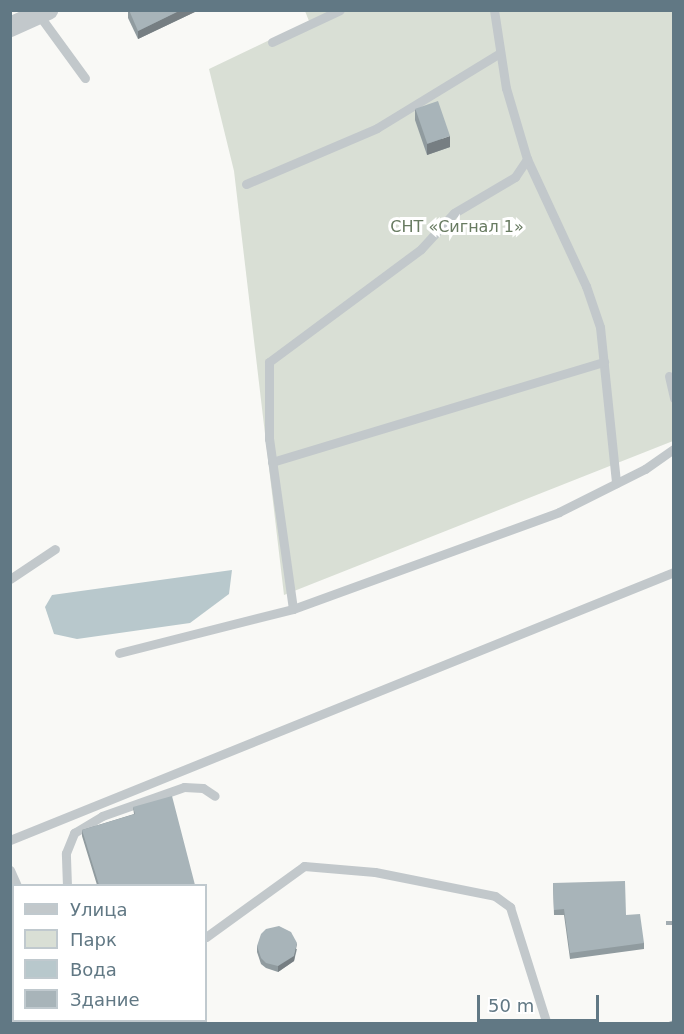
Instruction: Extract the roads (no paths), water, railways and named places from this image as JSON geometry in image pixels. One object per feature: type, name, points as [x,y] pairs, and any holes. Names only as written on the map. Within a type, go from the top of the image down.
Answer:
[{"type":"street","points":[[10,27],[43,13]]},
{"type":"lane","points":[[272,42],[340,10]]},
{"type":"lane","points":[[494,10],[506,88],[527,159],[592,303],[600,327],[616,483]]},
{"type":"lane","points":[[43,13],[85,78]]},
{"type":"lane","points":[[246,184],[377,128],[500,53]]},
{"type":"lane","points":[[292,609],[269,439],[269,362],[421,249],[454,213],[515,177],[527,159]]},
{"type":"lane","points":[[272,462],[604,362]]},
{"type":"lane","points":[[669,376],[674,398]]},
{"type":"lane","points":[[119,653],[292,609],[559,512],[645,469],[674,449]]},
{"type":"lane","points":[[10,579],[55,549]]},
{"type":"lane","points":[[10,840],[674,572]]},
{"type":"lane","points":[[67,884],[66,853],[74,833],[102,816],[184,787],[203,788],[215,796]]},
{"type":"lane","points":[[207,936],[304,866],[375,872],[495,896],[510,907],[548,1023]]},
{"type":"lane","points":[[10,870],[17,884]]},
{"type":"water","points":[[232,570],[229,594],[190,623],[77,639],[54,634],[45,607],[52,595]]},
{"type":"railway","points":[[666,923],[674,923]]},
{"type":"railway","points":[[669,1024],[674,1022]]},
{"type":"park label","name":"СНТ «Сигнал 1»","points":[[457,227]]}]
